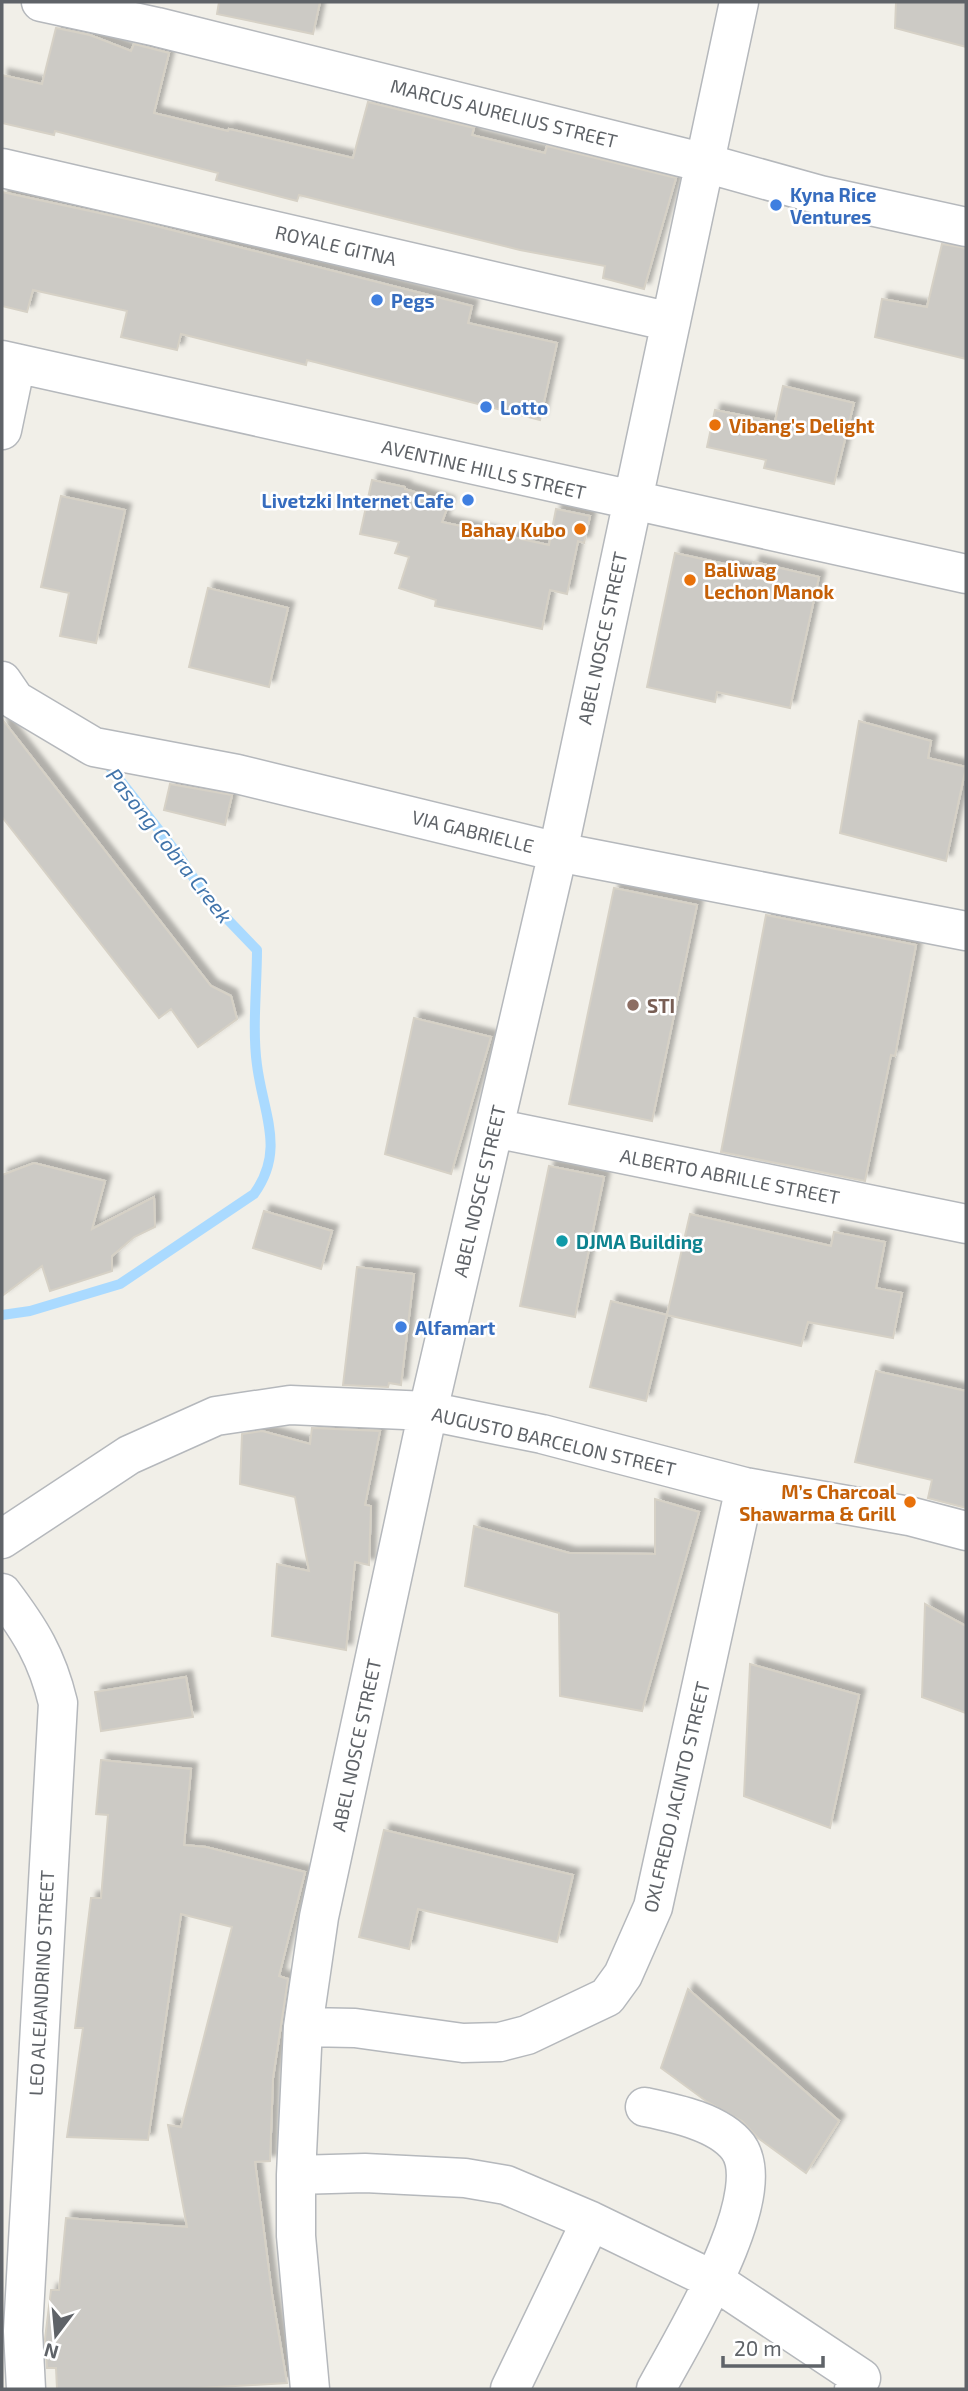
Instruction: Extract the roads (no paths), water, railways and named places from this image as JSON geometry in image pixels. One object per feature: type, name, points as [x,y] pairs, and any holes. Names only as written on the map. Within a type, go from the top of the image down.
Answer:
[{"type":"street","name":"MARCUS AURELIUS STREET","points":[[41,2],[158,27],[705,163],[820,195],[966,227]]},
{"type":"street","name":"ABEL NOSCE STREET","points":[[310,2389],[296,2236],[296,2175],[303,2026],[319,1917],[428,1411],[558,852],[739,2]]},
{"type":"street","name":"ROYALE GITNA","points":[[2,168],[671,321]]},
{"type":"street","name":"AVENTINE HILLS STREET","points":[[9,362],[631,502],[966,574]]},
{"type":"street","points":[[2,430],[9,362]]},
{"type":"street","name":"VIA GABRIELLE","points":[[2,681],[15,700],[94,747],[237,774],[558,852],[966,931]]},
{"type":"street","name":"ALBERTO ABRILLE STREET","points":[[494,1128],[966,1224]]},
{"type":"street","name":"AUGUSTO BARCELON STREET","points":[[2,1539],[129,1455],[216,1416],[290,1405],[428,1411],[542,1434],[745,1487],[909,1516],[966,1531]]},
{"type":"street","name":"OXLFREDO JACINTO STREET","points":[[303,2026],[355,2028],[463,2043],[500,2042],[559,2021],[607,1997],[623,1976],[653,1907],[745,1487]]},
{"type":"street","name":"LEO ALEJANDRINO STREET","points":[[2,1593],[33,1633],[51,1674],[58,1703],[23,2331],[26,2389]]},
{"type":"street","points":[[645,2106],[674,2113],[719,2132],[737,2147],[745,2163],[748,2183],[715,2281],[656,2389]]},
{"type":"street","points":[[296,2175],[365,2173],[465,2178],[506,2185],[591,2221],[715,2281],[862,2378],[854,2389]]},
{"type":"street","points":[[510,2389],[591,2221]]},
{"type":"waterway","name":"Pasong Cobra Creek","points":[[2,1315],[30,1311],[120,1284],[254,1194],[264,1178],[269,1162],[270,1131],[256,1051],[257,950],[207,898],[177,853],[105,761]]},
{"type":"place","name":"Kyna Rice Ventures","points":[[776,205]]},
{"type":"place","name":"Pegs","points":[[377,300]]},
{"type":"place","name":"Lotto","points":[[486,407]]},
{"type":"place","name":"Vibang's Delight","points":[[715,425]]},
{"type":"place","name":"Livetzki Internet Cafe","points":[[468,500]]},
{"type":"place","name":"Bahay Kubo","points":[[580,529]]},
{"type":"place","name":"Baliwag Lechon Manok","points":[[690,580]]},
{"type":"place","name":"STI","points":[[633,1005]]},
{"type":"place","name":"DJMA Building","points":[[562,1241]]},
{"type":"place","name":"Alfamart","points":[[401,1327]]},
{"type":"place","name":"M’s Charcoal Shawarma & Grill","points":[[910,1502]]}]
